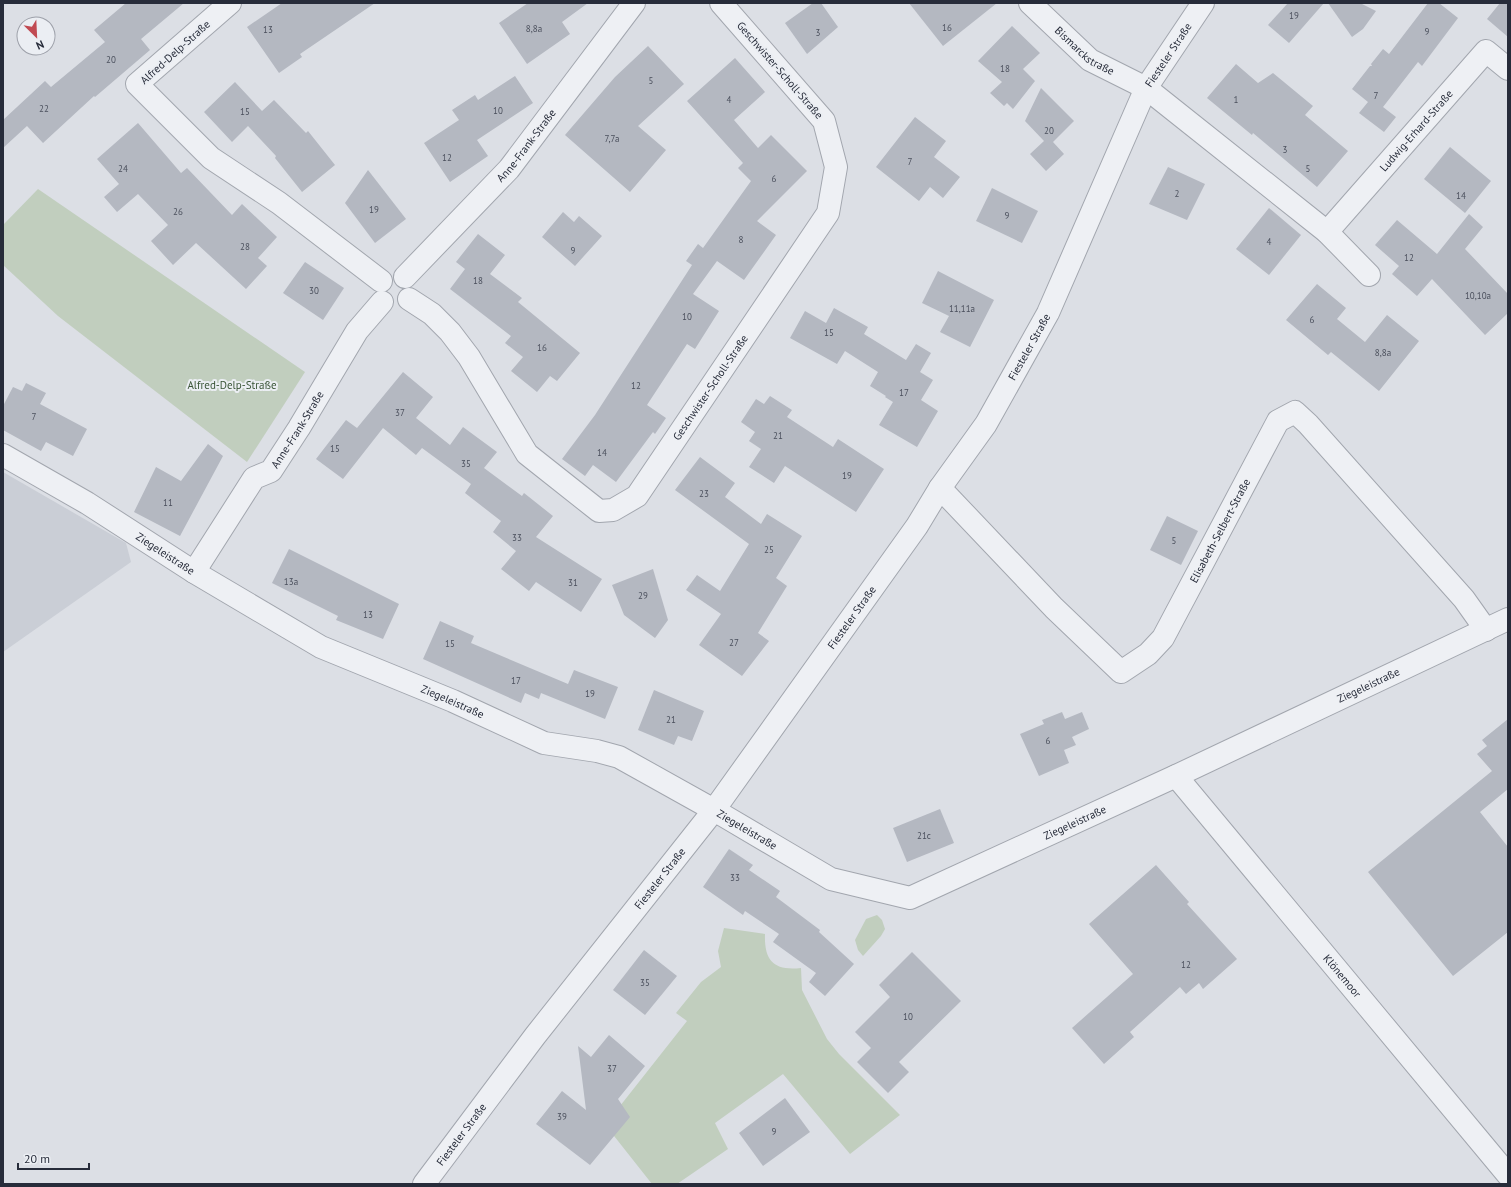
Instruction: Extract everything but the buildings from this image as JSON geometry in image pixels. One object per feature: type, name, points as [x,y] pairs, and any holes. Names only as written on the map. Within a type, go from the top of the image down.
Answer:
[{"type":"street","name":"Alfred-Delp-Straße","points":[[230,3],[137,84],[211,158],[279,203],[381,291]]},
{"type":"street","name":"Anne-Frank-Straße","points":[[405,277],[509,169],[634,3]]},
{"type":"street","name":"Geschwister-Scholl-Straße","points":[[410,299],[432,314],[450,332],[469,357],[527,454],[599,511],[613,510],[637,496],[828,213],[836,167],[824,122],[721,3]]},
{"type":"street","name":"Bismarckstraße","points":[[1030,3],[1090,60],[1146,88]]},
{"type":"street","name":"Fiesteler Straße","points":[[424,1184],[535,1036],[714,810],[917,526],[940,488],[986,424],[1048,313],[1146,88],[1202,3]]},
{"type":"street","name":"Ludwig-Erhard-Straße","points":[[1327,232],[1486,51],[1508,69]]},
{"type":"street","points":[[1146,88],[1327,232],[1369,275]]},
{"type":"street","points":[[395,273],[405,277],[411,285],[410,299],[402,306],[391,307],[381,291],[390,274],[395,273]]},
{"type":"street","name":"Anne-Frank-Straße","points":[[194,572],[254,478],[270,471],[299,428],[381,291]]},
{"type":"street","name":"Elisabeth-Selbert-Straße","points":[[940,488],[1054,608],[1121,672],[1148,654],[1163,638],[1278,421],[1295,412],[1308,424],[1464,599],[1486,630]]},
{"type":"street","name":"Ziegeleistraße","points":[[3,454],[87,503],[194,572],[321,647],[453,701],[544,743],[597,750],[619,757],[714,810],[832,879],[910,898],[1176,776],[1508,619]]},
{"type":"street","name":"Klönemoor","points":[[1176,776],[1508,1176]]},
{"type":"shaded area","points":[[3,472],[126,543],[131,562],[3,652]]},
{"type":"green space","name":"Alfred-Delp-Straße","points":[[38,189],[305,372],[247,462],[58,316],[3,265],[3,225]]},
{"type":"green space","points":[[877,915],[882,920],[885,929],[881,936],[863,956],[858,950],[855,940],[866,919]]},
{"type":"green space","points":[[724,928],[765,934],[766,951],[772,962],[777,966],[784,968],[801,968],[802,990],[827,1039],[839,1054],[900,1115],[850,1154],[783,1074],[715,1123],[728,1149],[677,1184],[652,1184],[603,1122],[620,1106],[687,1021],[676,1013],[701,982],[721,967],[718,951]]}]
